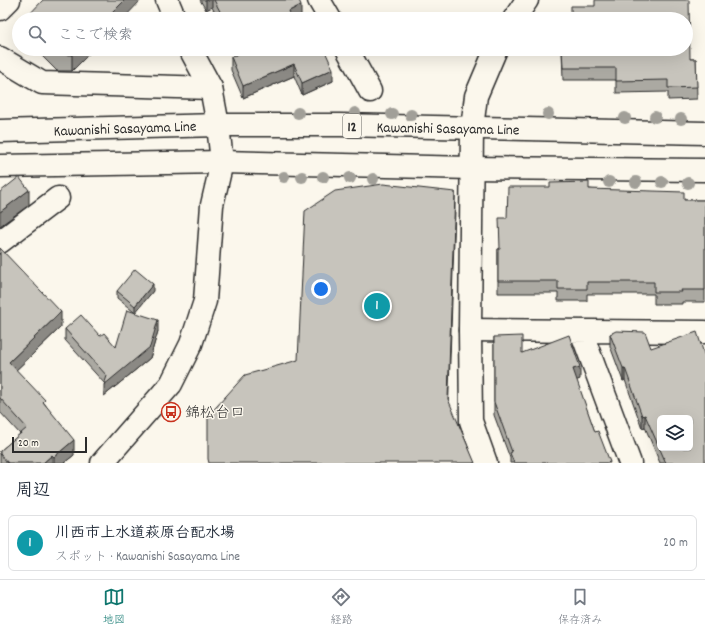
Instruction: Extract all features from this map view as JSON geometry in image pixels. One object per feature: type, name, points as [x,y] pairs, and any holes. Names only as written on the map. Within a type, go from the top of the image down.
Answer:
[{"type":"street","points":[[0,9],[9,0]]},
{"type":"street","points":[[167,0],[172,12]]},
{"type":"street","points":[[319,0],[326,12]]},
{"type":"street","points":[[519,12],[527,0]]},
{"type":"street","points":[[102,463],[171,384],[191,344],[205,301],[212,205],[222,162],[218,125],[211,88],[194,56]]},
{"type":"street","points":[[351,56],[370,91]]},
{"type":"street","points":[[486,463],[471,421],[471,168],[472,128],[476,96],[493,56]]},
{"type":"street","points":[[0,58],[42,84],[211,88]]},
{"type":"street","name":"Kawanishi Sasayama Line","points":[[0,131],[218,125],[705,133]]},
{"type":"street","points":[[0,166],[222,162],[471,168],[705,170]]},
{"type":"street","points":[[0,242],[58,198]]},
{"type":"street","points":[[470,330],[705,332]]},
{"type":"street","points":[[581,331],[630,463]]},
{"type":"building","points":[[43,0],[125,0],[113,12],[32,12]]},
{"type":"building","points":[[214,0],[299,0],[301,5],[289,12],[220,12]]},
{"type":"building","points":[[595,0],[689,0],[689,12],[571,12],[571,6],[595,6]]},
{"type":"building","points":[[327,56],[333,69],[302,83],[294,64],[243,86],[231,57]]},
{"type":"building","points":[[562,56],[690,56],[690,59],[696,59],[697,87],[668,88],[668,80],[616,81],[616,68],[563,68]]},
{"type":"building","points":[[19,177],[29,190],[0,212],[0,192]]},
{"type":"building","points":[[589,182],[589,189],[684,192],[684,200],[705,200],[705,290],[654,292],[654,282],[587,282],[587,289],[558,289],[558,281],[498,281],[498,249],[500,249],[499,218],[507,218],[508,187],[550,187],[550,183]]},
{"type":"building","points":[[383,184],[455,192],[448,399],[475,463],[209,463],[208,416],[245,375],[298,360],[305,211],[335,191]]},
{"type":"building","points":[[0,248],[61,312],[9,362],[45,400],[43,402],[74,440],[54,457],[52,455],[43,463],[8,463],[0,454],[0,451],[27,428],[0,398]]},
{"type":"building","points":[[135,269],[153,284],[135,306],[117,291]]},
{"type":"building","points":[[127,310],[158,320],[150,347],[104,385],[107,376],[65,329],[81,315],[100,336],[104,333],[116,347]]},
{"type":"building","points":[[616,331],[645,332],[651,348],[697,332],[705,357],[705,463],[666,463],[661,451],[693,451],[693,415],[657,415],[657,442],[645,415],[642,416],[625,368],[623,368],[610,334]]},
{"type":"building","points":[[569,335],[580,367],[573,369],[595,432],[598,431],[610,462],[514,463],[510,453],[512,452],[494,402],[494,337],[522,336],[522,353]]},
{"type":"place","name":"川西市上水道萩原台配水場","points":[[377,306]]},
{"type":"place","name":"錦松台口","points":[[171,412]]}]
